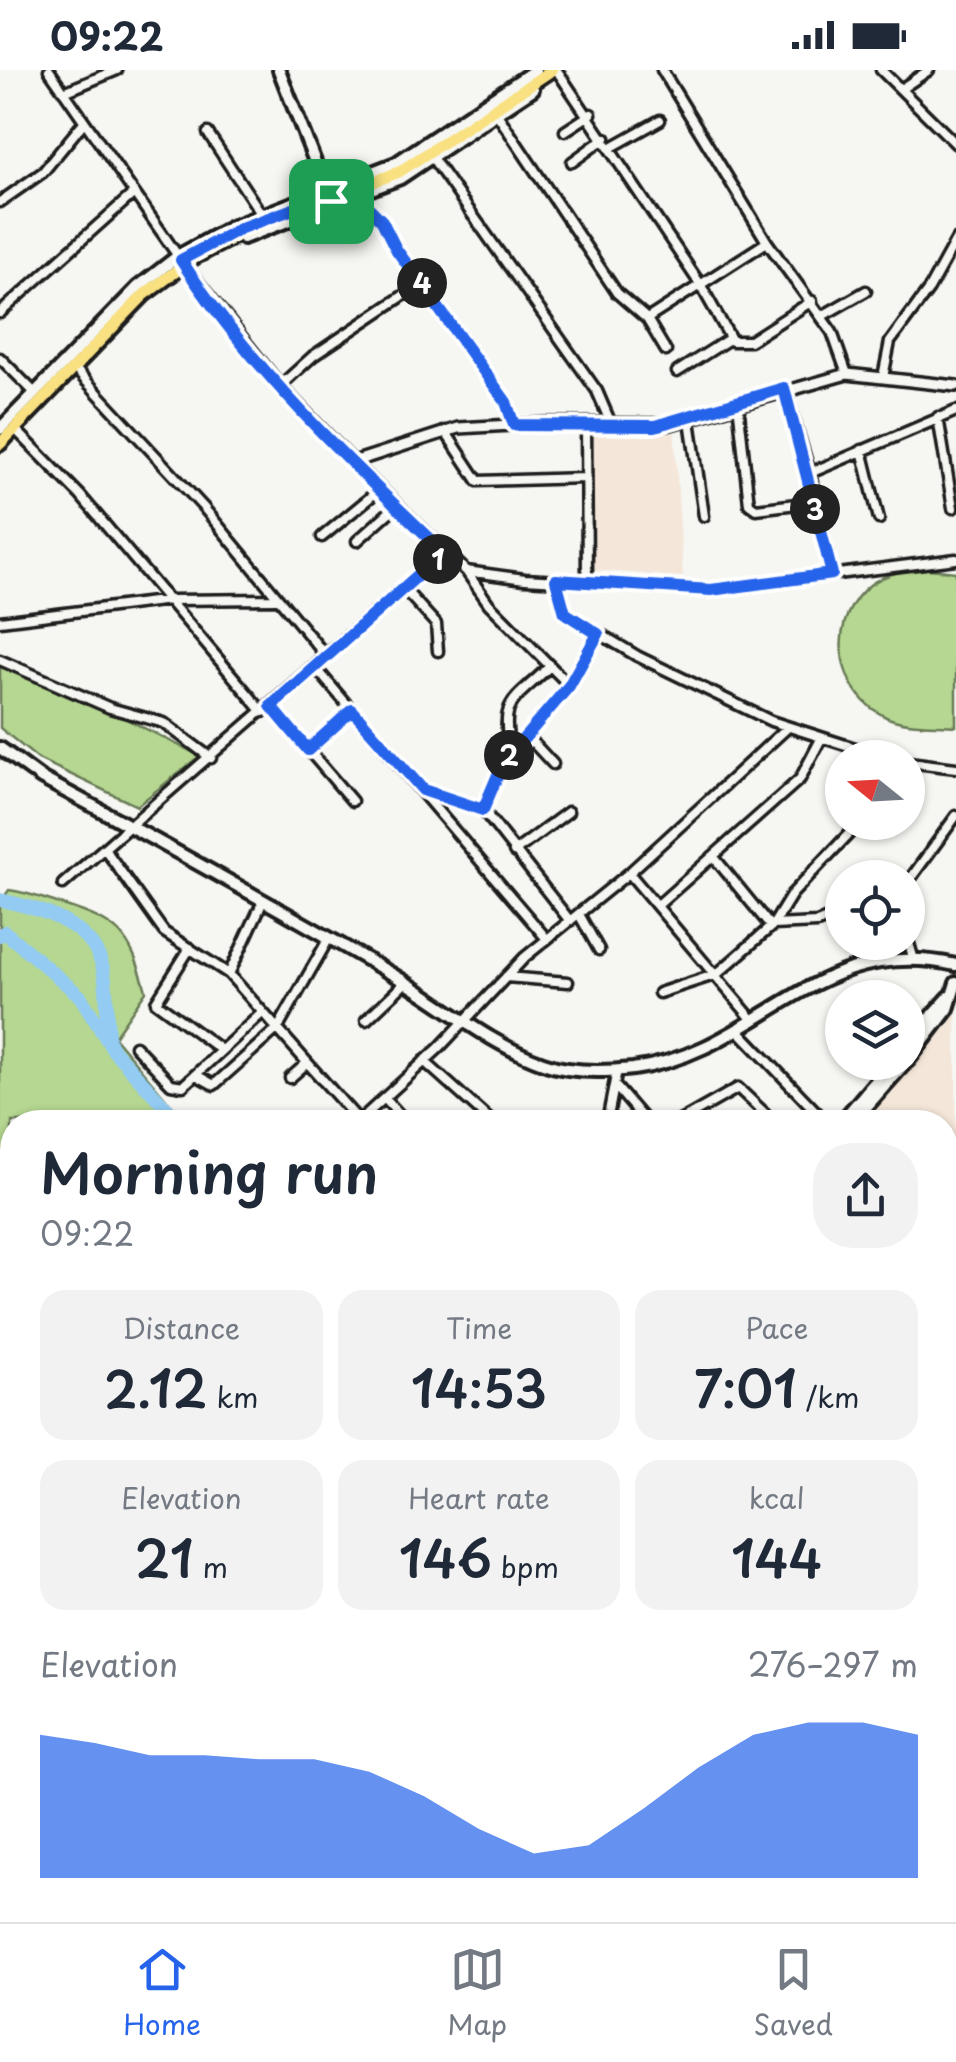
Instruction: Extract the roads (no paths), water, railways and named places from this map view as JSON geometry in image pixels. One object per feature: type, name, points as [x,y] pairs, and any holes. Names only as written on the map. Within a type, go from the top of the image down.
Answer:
[{"type":"main road","points":[[279,70],[330,199]]},
{"type":"main road","points":[[330,199],[406,157],[535,70]]},
{"type":"main road","points":[[0,429],[138,287],[241,228],[330,199],[405,164],[554,70]]},
{"type":"main road","points":[[0,441],[146,288],[182,262],[262,214],[358,197],[433,158],[554,70]]},
{"type":"main road","points":[[0,452],[182,262]]},
{"type":"main road","points":[[0,748],[41,778],[329,938],[542,1063],[580,1070],[617,1070],[684,1058],[840,972],[884,960]]},
{"type":"main road","points":[[925,959],[956,964]]},
{"type":"main road","points":[[925,1039],[948,1009],[956,983]]},
{"type":"main road","points":[[925,1024],[950,997]]},
{"type":"main road","points":[[851,1110],[877,1080]]},
{"type":"main road","points":[[864,1110],[891,1080]]},
{"type":"street","points":[[49,70],[182,262],[280,386],[395,507],[466,571],[489,604],[569,686]]},
{"type":"street","points":[[64,92],[117,70]]},
{"type":"street","points":[[554,70],[590,114],[700,284],[729,338],[740,344],[750,341],[812,300]]},
{"type":"street","points":[[662,70],[767,242],[822,316],[841,350],[847,374]]},
{"type":"street","points":[[881,70],[956,144]]},
{"type":"street","points":[[900,89],[928,70]]},
{"type":"street","points":[[498,114],[617,293],[646,319],[666,351]]},
{"type":"street","points":[[565,130],[590,114]]},
{"type":"street","points":[[610,148],[660,120]]},
{"type":"street","points":[[0,202],[43,172],[84,122]]},
{"type":"street","points":[[208,133],[262,214]]},
{"type":"street","points":[[572,162],[605,138]]},
{"type":"street","points":[[433,158],[598,391],[609,418]]},
{"type":"street","points":[[0,313],[133,194]]},
{"type":"street","points":[[358,197],[382,221],[512,416]]},
{"type":"street","points":[[883,377],[888,346],[929,289],[956,240]]},
{"type":"street","points":[[646,319],[767,242]]},
{"type":"street","points":[[280,386],[313,356],[422,283]]},
{"type":"street","points":[[822,316],[866,291]]},
{"type":"street","points":[[677,372],[729,338]]},
{"type":"street","points":[[0,358],[35,393]]},
{"type":"street","points":[[77,370],[204,508],[326,656]]},
{"type":"street","points":[[353,462],[445,430],[512,416],[586,423],[609,418],[655,426],[690,420],[784,388],[847,374],[956,386]]},
{"type":"street","points":[[784,388],[810,472],[813,502],[832,574]]},
{"type":"street","points":[[738,403],[749,504],[756,510],[813,502]]},
{"type":"street","points":[[810,472],[956,411]]},
{"type":"street","points":[[938,417],[953,508]]},
{"type":"street","points":[[690,420],[704,516]]},
{"type":"street","points":[[586,423],[588,580]]},
{"type":"street","points":[[445,430],[478,481],[585,478]]},
{"type":"street","points":[[18,432],[80,495],[352,800]]},
{"type":"street","points":[[862,450],[879,520]]},
{"type":"street","points":[[322,537],[379,490]]},
{"type":"street","points":[[357,541],[395,507]]},
{"type":"street","points":[[62,884],[444,552]]},
{"type":"street","points":[[466,571],[711,590],[956,559]]},
{"type":"street","points":[[556,580],[565,613],[598,634],[787,728],[825,740]]},
{"type":"street","points":[[404,589],[436,624],[438,651]]},
{"type":"street","points":[[0,621],[170,600],[277,600]]},
{"type":"street","points":[[483,810],[510,754],[569,686],[598,634]]},
{"type":"street","points":[[0,660],[110,708],[164,724],[211,758]]},
{"type":"street","points":[[510,754],[504,724],[506,708],[548,667]]},
{"type":"street","points":[[315,668],[546,938]]},
{"type":"street","points":[[308,750],[352,710]]},
{"type":"street","points":[[373,1110],[546,938],[580,916],[787,728]]},
{"type":"street","points":[[526,735],[552,764]]},
{"type":"street","points":[[658,905],[800,779],[820,739]]},
{"type":"street","points":[[925,764],[956,768]]},
{"type":"street","points":[[423,790],[483,810],[570,921]]},
{"type":"street","points":[[514,852],[568,812]]},
{"type":"street","points":[[924,860],[956,816]]},
{"type":"street","points":[[659,993],[717,974],[772,926],[792,894],[843,840]]},
{"type":"street","points":[[104,848],[164,932],[229,974],[348,1110]]},
{"type":"street","points":[[712,856],[772,926]]},
{"type":"street","points":[[629,872],[752,1019]]},
{"type":"street","points":[[229,974],[262,902]]},
{"type":"street","points":[[580,916],[600,950]]},
{"type":"street","points":[[772,926],[825,920]]},
{"type":"street","points":[[196,1075],[214,1086],[278,1028],[329,938]]},
{"type":"street","points":[[190,948],[156,1002],[221,1050]]},
{"type":"street","points":[[506,977],[527,982],[568,982]]},
{"type":"street","points":[[366,1020],[406,982]]},
{"type":"street","points":[[135,1046],[171,1084],[183,1086],[262,1013]]},
{"type":"street","points":[[737,1029],[815,1110]]},
{"type":"street","points":[[424,1061],[479,1110]]},
{"type":"street","points":[[290,1078],[307,1063]]},
{"type":"street","points":[[610,1110],[617,1070]]},
{"type":"street","points":[[616,1088],[635,1110]]},
{"type":"street","points":[[698,1110],[736,1088],[758,1110]]},
{"type":"street","points":[[386,1100],[395,1110]]},
{"type":"waterway","points":[[0,900],[57,918],[92,945],[104,975],[108,1036]]},
{"type":"waterway","points":[[0,935],[5,932],[80,996],[114,1051],[168,1110]]}]
